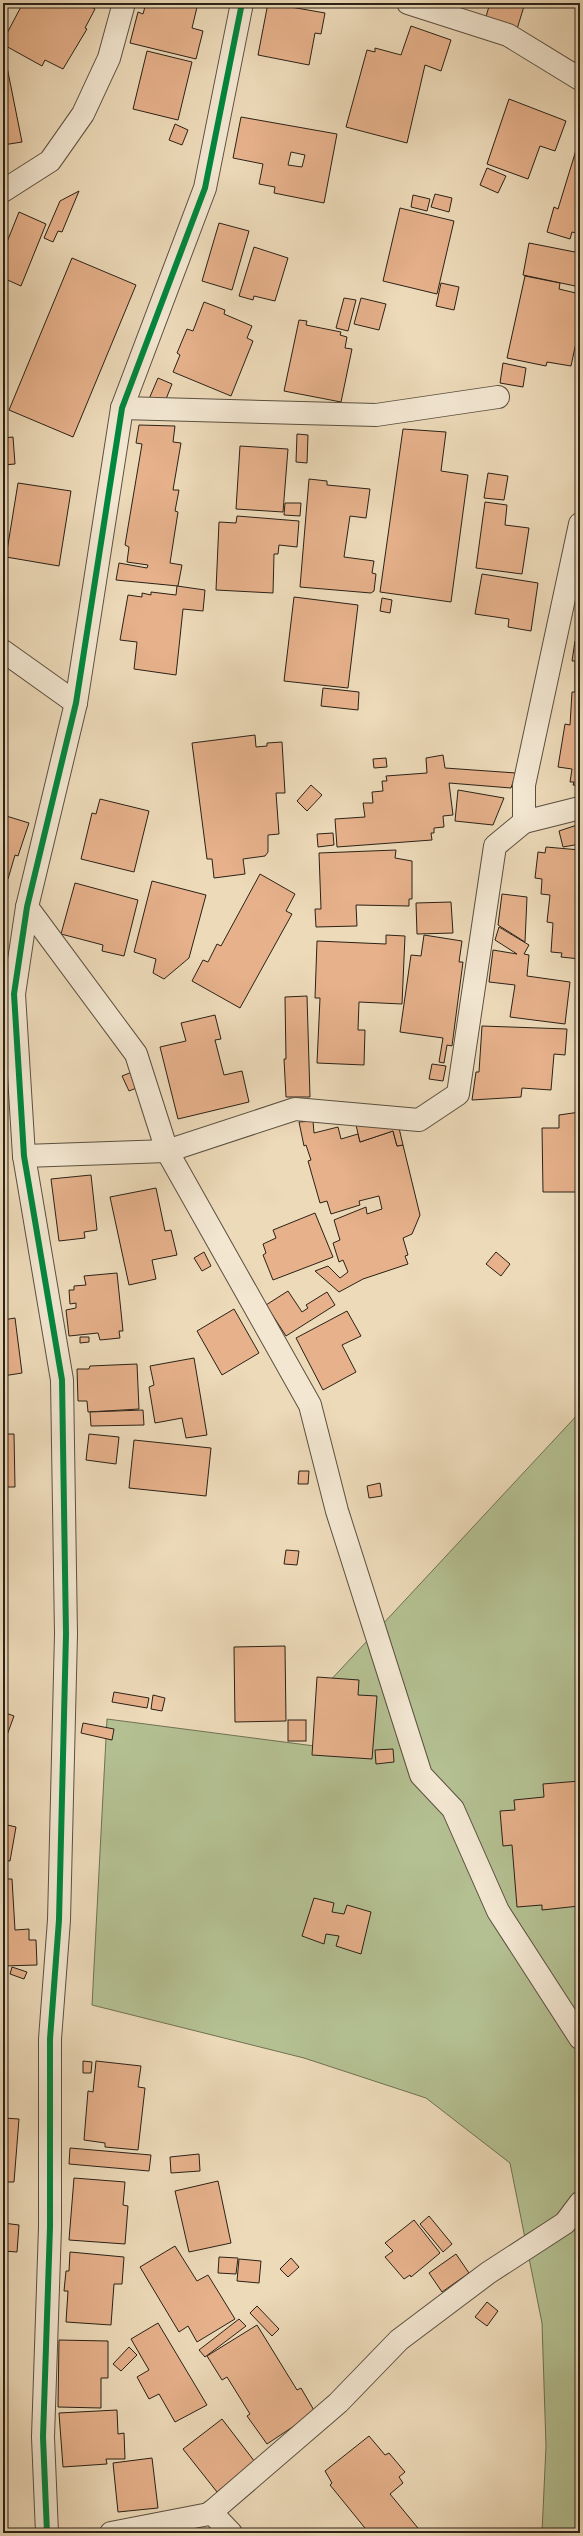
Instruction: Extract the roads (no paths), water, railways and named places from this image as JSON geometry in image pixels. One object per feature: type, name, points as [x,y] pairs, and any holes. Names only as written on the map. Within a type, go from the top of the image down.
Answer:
[{"type":"street","points":[[3,191],[50,161],[83,114],[109,58],[124,3]]},
{"type":"street","points":[[47,2533],[43,2437],[50,2227],[50,2039],[59,1920],[66,1634],[62,1380],[24,1156],[14,994],[26,907],[76,703],[122,408],[205,188],[242,3]]},
{"type":"street","points":[[408,3],[508,35],[580,79]]},
{"type":"street","points":[[122,408],[376,415],[498,397]]},
{"type":"street","points":[[524,822],[524,785],[580,524]]},
{"type":"street","points":[[3,651],[76,703]]},
{"type":"street","points":[[24,1156],[167,1151],[295,1110],[419,1120],[458,1094],[495,846],[524,822],[580,808]]},
{"type":"street","points":[[26,907],[136,1054],[167,1151],[310,1405],[336,1511],[421,1775],[453,1809],[498,1911],[580,2038]]},
{"type":"street","points":[[111,2533],[211,2512],[338,2403],[398,2340],[488,2273],[566,2223],[580,2203]]},
{"type":"street","points":[[211,2512],[231,2533]]}]
